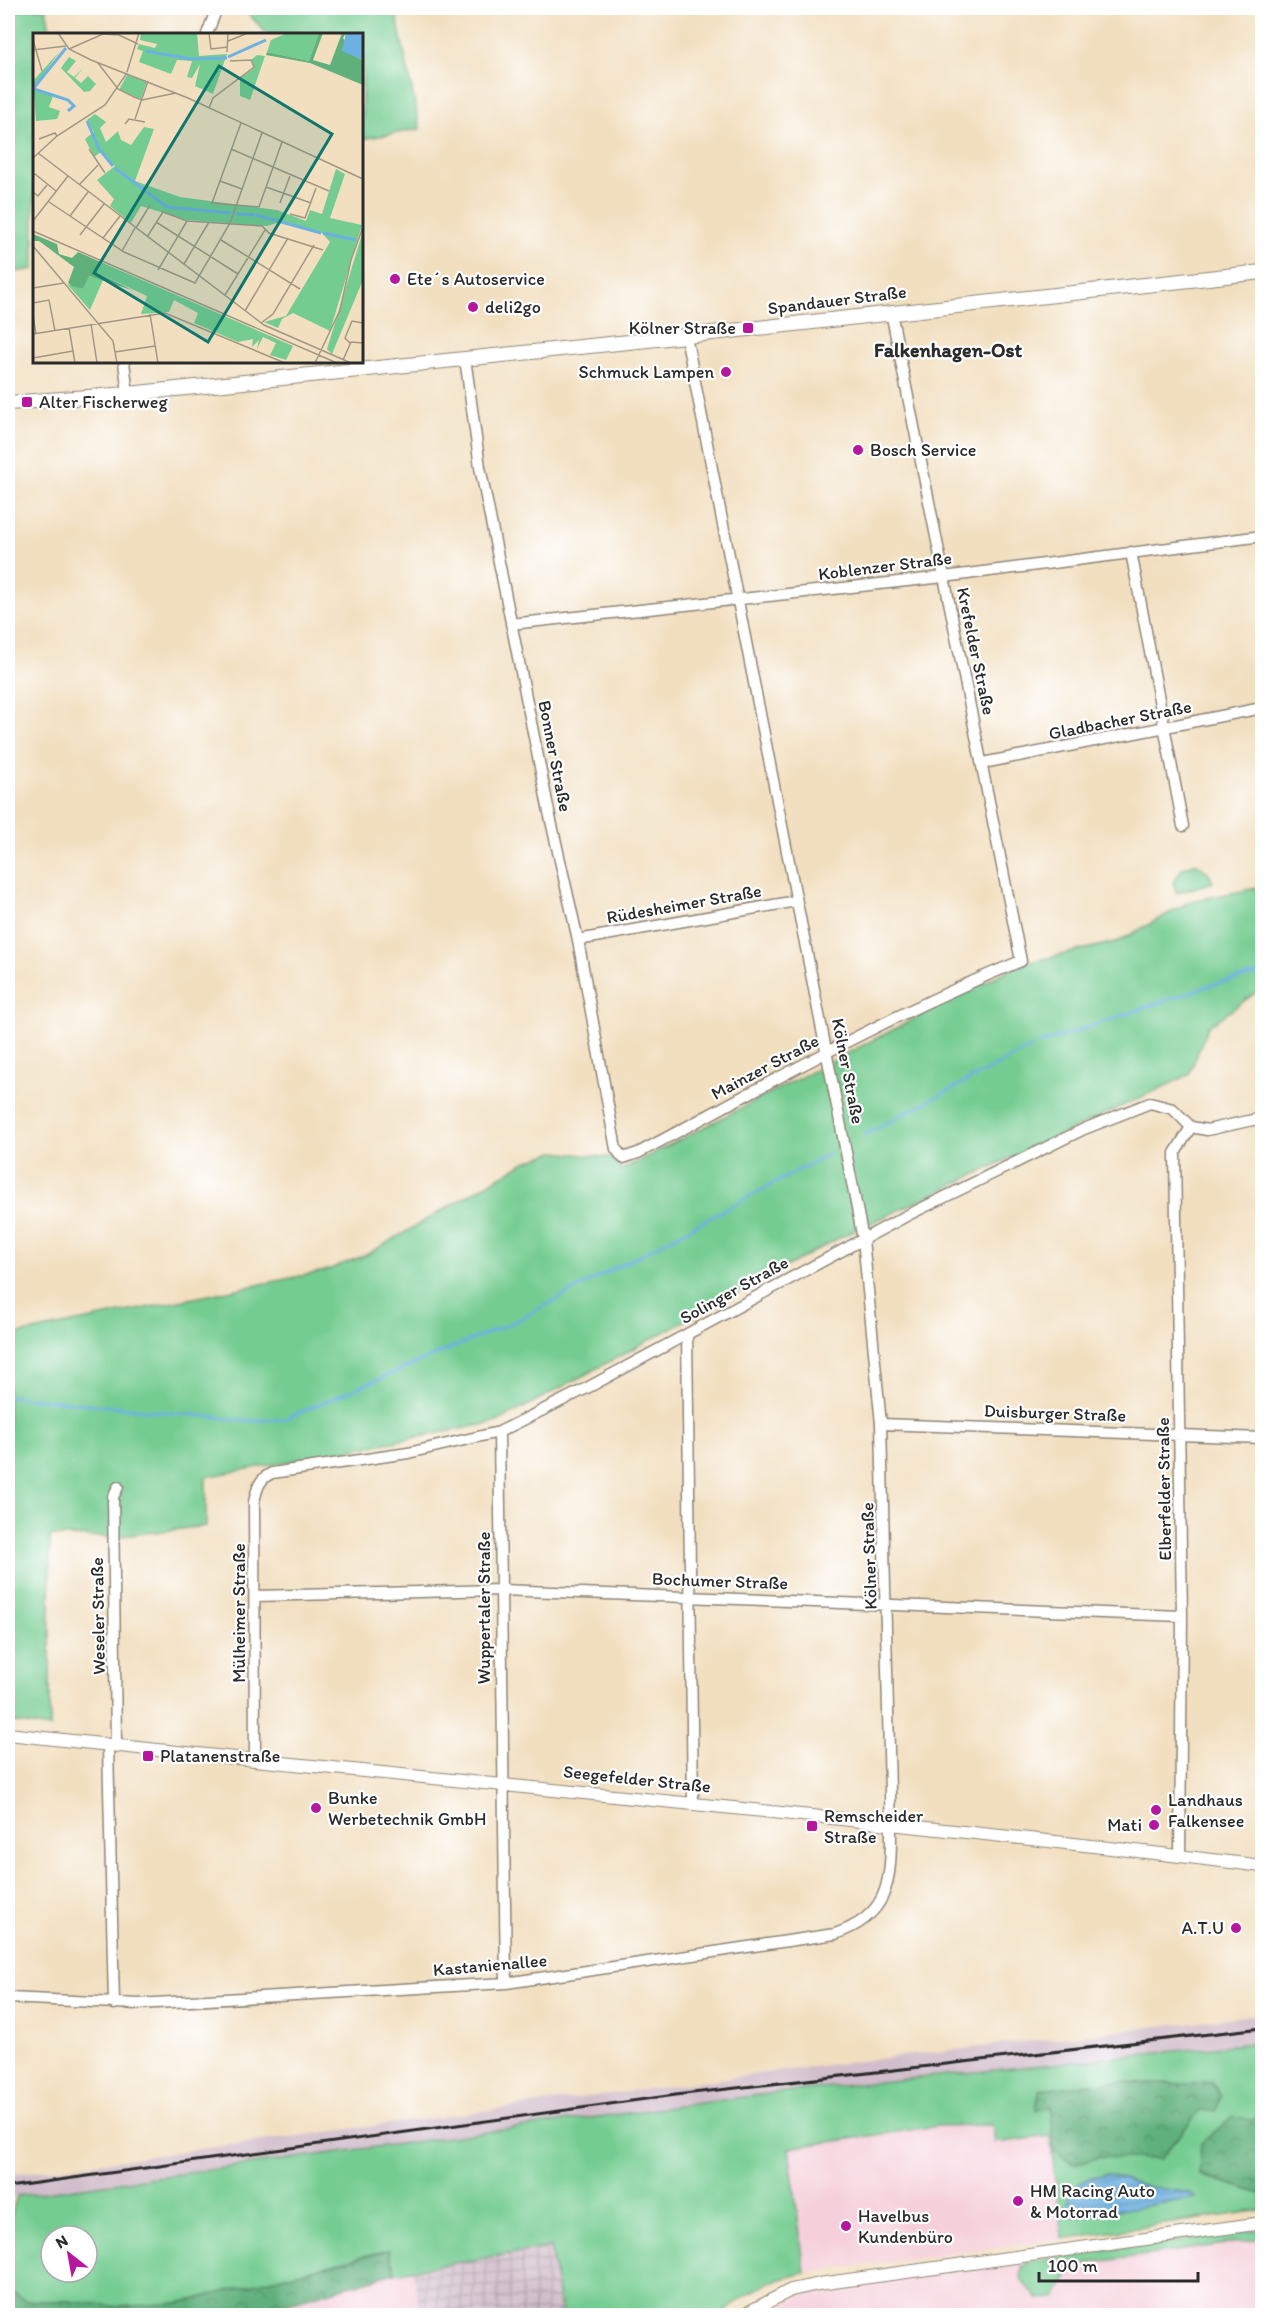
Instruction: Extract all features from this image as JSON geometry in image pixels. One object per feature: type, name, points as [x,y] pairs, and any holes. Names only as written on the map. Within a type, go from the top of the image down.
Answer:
[{"type":"main road","name":"Spandauer Straße","points":[[8,403],[128,394],[686,336],[1263,272]]},
{"type":"street","points":[[207,33],[217,8]]},
{"type":"street","name":"Krefelder Straße","points":[[891,312],[1021,961]]},
{"type":"street","name":"Kölner Straße","points":[[686,336],[863,1239],[882,1424],[888,1604],[890,1822]]},
{"type":"street","name":"Bonner Straße","points":[[465,358],[480,467],[511,624],[548,810],[578,940],[616,1149],[623,1158]]},
{"type":"street","points":[[124,363],[128,394]]},
{"type":"street","name":"Koblenzer Straße","points":[[511,624],[944,577],[1263,536]]},
{"type":"street","points":[[1131,552],[1183,826]]},
{"type":"street","name":"Gladbacher Straße","points":[[982,763],[1263,708]]},
{"type":"street","name":"Rüdesheimer Straße","points":[[578,940],[796,900]]},
{"type":"street","name":"Mainzer Straße","points":[[623,1158],[638,1153],[828,1052],[961,986],[1021,961]]},
{"type":"street","name":"Solinger Straße","points":[[272,1473],[408,1453],[499,1432],[863,1239],[1001,1168],[1084,1129],[1150,1104],[1173,1109],[1191,1127]]},
{"type":"street","points":[[1191,1127],[1207,1130],[1263,1118]]},
{"type":"street","name":"Elberfelder Straße","points":[[1180,1856],[1181,1434],[1175,1153],[1191,1127]]},
{"type":"street","points":[[687,1334],[693,1804]]},
{"type":"street","name":"Duisburger Straße","points":[[882,1424],[1263,1438]]},
{"type":"street","name":"Wuppertaler Straße","points":[[499,1432],[506,1983]]},
{"type":"street","name":"Mülheimer Straße","points":[[255,1761],[254,1502],[260,1482],[272,1473]]},
{"type":"street","name":"Weseler Straße","points":[[112,1745],[113,1497],[118,1486]]},
{"type":"street","name":"Bochumer Straße","points":[[256,1596],[500,1590],[690,1595],[1182,1616]]},
{"type":"street","name":"Seegefelder Straße","points":[[8,1734],[255,1761],[890,1822],[1263,1866]]},
{"type":"street","points":[[112,1745],[114,2004]]},
{"type":"street","name":"Kastanienallee","points":[[8,1998],[114,2004],[506,1983],[827,1936],[850,1929],[865,1920],[878,1905],[887,1888],[891,1872],[890,1822]]},
{"type":"street","points":[[741,2316],[790,2290],[819,2284],[1263,2223]]},
{"type":"shaded area","points":[[1262,2014],[1262,2042],[774,2093],[8,2198],[8,2175],[818,2066]]},
{"type":"shaded area","points":[[992,2125],[995,2143],[1050,2136],[1062,2239],[805,2273],[788,2148],[937,2126]]},
{"type":"shaded area","points":[[1262,2229],[1262,2315],[754,2316],[778,2302],[819,2290]]},
{"type":"shaded area","points":[[551,2247],[562,2315],[420,2315],[413,2269]]},
{"type":"shaded area","points":[[413,2269],[420,2315],[247,2316],[395,2273]]},
{"type":"green space","points":[[8,8],[46,8],[51,33],[33,33],[33,269],[8,273]]},
{"type":"green space","points":[[243,8],[395,8],[420,129],[363,139],[363,33],[266,33]]},
{"type":"green space","points":[[1196,863],[1209,873],[1213,882],[1177,893],[1173,883],[1182,868]]},
{"type":"green space","points":[[1262,887],[1262,988],[1208,1027],[1189,1075],[843,1236],[497,1422],[206,1477],[206,1526],[112,1537],[50,1536],[50,1728],[8,1721],[8,1336],[325,1271],[368,1254],[525,1162],[554,1152],[614,1158],[621,1170],[1018,965],[1119,941],[1191,901]]},
{"type":"green space","points":[[1262,2042],[1262,2051],[1256,2052],[1257,2066],[1262,2065],[1262,2115],[1251,2121],[1199,2175],[1262,2194],[1262,2210],[1062,2239],[1050,2136],[995,2143],[992,2125],[937,2126],[789,2148],[805,2273],[770,2282],[748,2294],[720,2315],[562,2315],[550,2247],[395,2273],[388,2250],[180,2303],[119,2307],[68,2301],[25,2301],[8,2289],[8,2224],[17,2196],[774,2093]],"holes":[[[1211,2081],[1200,2110],[1160,2159],[1099,2157],[1073,2164],[1051,2117],[1051,2106],[1111,2082],[1194,2084]],[[1106,2174],[1150,2187],[1190,2193],[1070,2194]]]},
{"type":"green space","points":[[1211,2081],[1221,2096],[1216,2111],[1200,2110],[1160,2159],[1099,2157],[1073,2164],[1054,2151],[1051,2106],[1036,2111],[1039,2090],[1111,2082],[1194,2084]]},
{"type":"green space","points":[[1262,2115],[1262,2194],[1199,2174],[1201,2143],[1233,2117],[1251,2121]]},
{"type":"green space","points":[[1262,2229],[1262,2239],[1082,2264],[1069,2274],[1056,2298],[1038,2299],[1021,2279],[1022,2267],[1030,2261]]},
{"type":"green space","points":[[389,2250],[395,2273],[247,2315],[8,2315],[8,2289],[25,2301],[68,2301],[119,2307],[180,2303]]},
{"type":"water","points":[[1106,2174],[1150,2187],[1190,2193],[1196,2198],[1074,2217],[1067,2208],[1075,2188],[1085,2180]]},
{"type":"waterway","points":[[1039,1044],[1211,985],[1262,973]]},
{"type":"waterway","points":[[864,1135],[1032,1047]]},
{"type":"waterway","points":[[8,1396],[252,1421],[284,1419],[516,1321],[829,1154]]},
{"type":"railway","points":[[8,2187],[675,2095],[1262,2028]]},
{"type":"place","name":"Ete´s Autoservice","points":[[395,279]]},
{"type":"place","name":"deli2go","points":[[473,307]]},
{"type":"place","name":"Kölner Straße","points":[[748,328]]},
{"type":"place","name":"Schmuck Lampen","points":[[726,372]]},
{"type":"place","name":"Alter Fischerweg","points":[[27,402]]},
{"type":"place","name":"Bosch Service","points":[[858,450]]},
{"type":"place","name":"Platanenstraße","points":[[148,1756]]},
{"type":"place","name":"Bunke Werbetechnik GmbH","points":[[316,1808]]},
{"type":"place","name":"Landhaus Falkensee","points":[[1156,1810]]},
{"type":"place","name":"Mati","points":[[1154,1825]]},
{"type":"place","name":"Remscheider Straße","points":[[812,1826]]},
{"type":"place","name":"A.T.U","points":[[1236,1928]]},
{"type":"place","name":"HM Racing Auto & Motorrad","points":[[1018,2201]]},
{"type":"place","name":"Havelbus Kundenbüro","points":[[846,2226]]},
{"type":"district","name":"Falkenhagen-Ost","points":[[948,350]]}]
